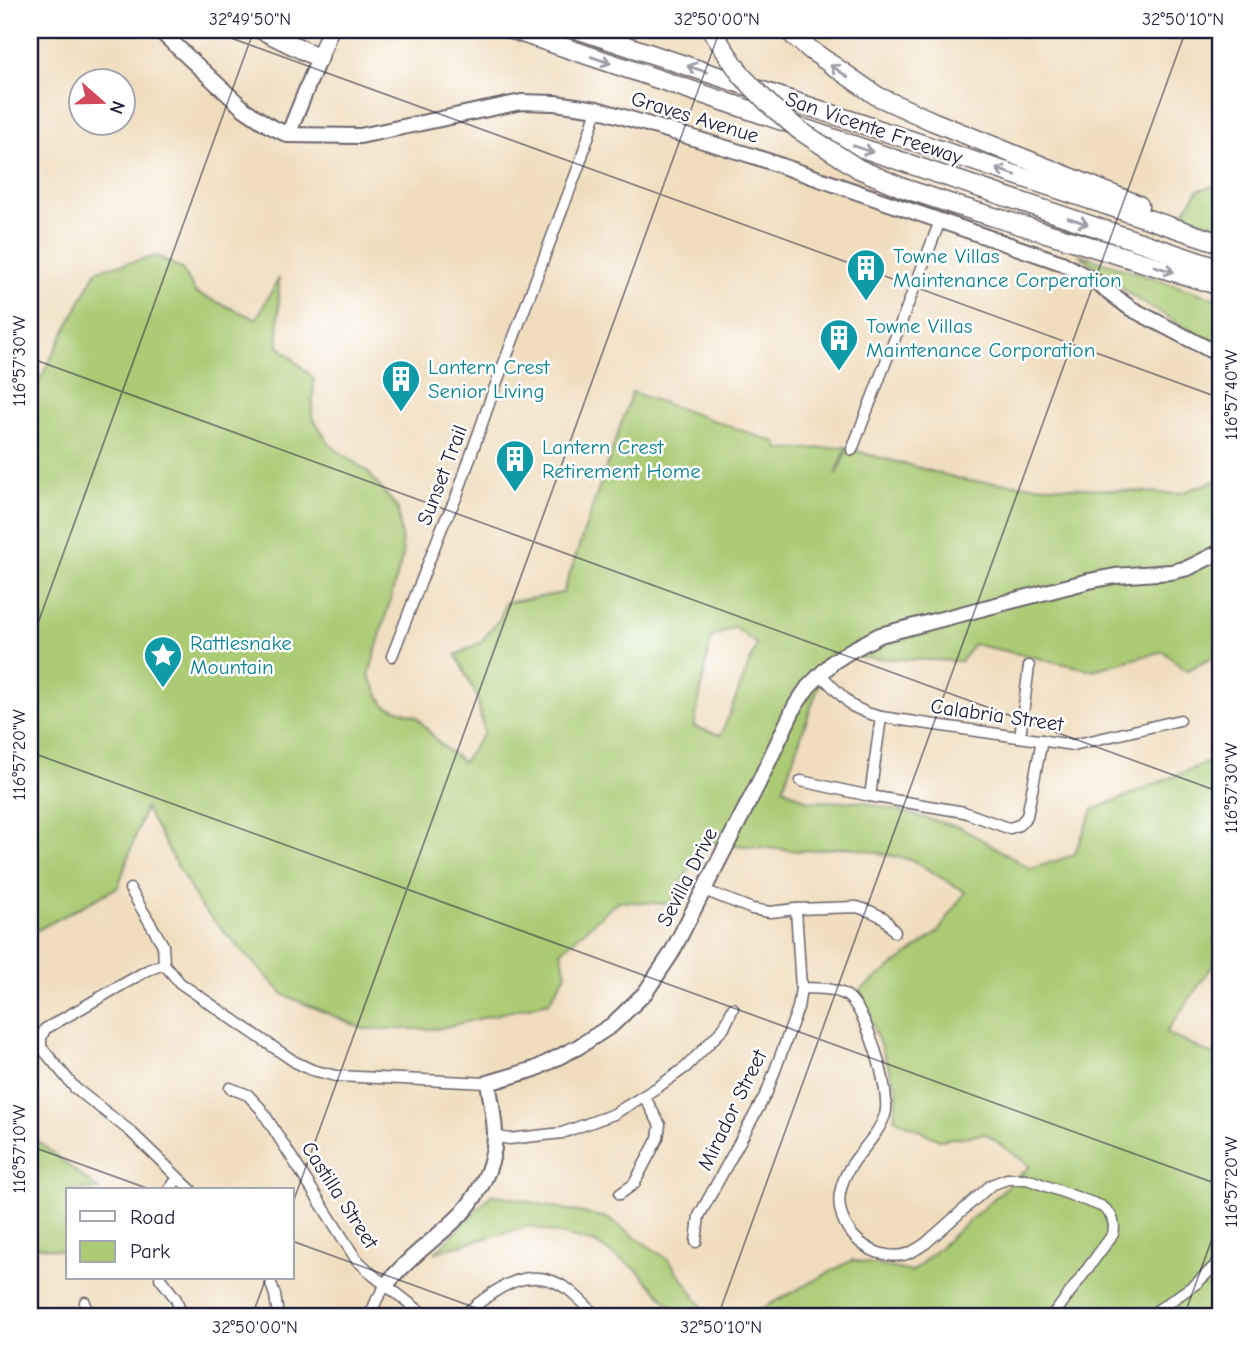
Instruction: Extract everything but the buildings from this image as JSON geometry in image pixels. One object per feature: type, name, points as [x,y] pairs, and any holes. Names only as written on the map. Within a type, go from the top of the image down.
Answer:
[{"type":"highway","points":[[262,30],[319,58]]},
{"type":"highway","name":"San Vicente Freeway","points":[[513,30],[1220,269]]},
{"type":"highway","name":"San Vicente Freeway","points":[[579,30],[1220,243]]},
{"type":"highway","points":[[711,30],[742,76],[772,107],[799,130],[859,169],[903,188],[958,206],[1220,286]]},
{"type":"highway","points":[[787,30],[812,51],[877,96],[1153,211],[1187,232]]},
{"type":"main road","points":[[319,58],[330,30]]},
{"type":"street","name":"Graves Avenue","points":[[159,30],[244,109],[288,135],[360,136],[521,102],[555,103],[597,109],[752,156],[1062,263],[1096,282],[1130,308],[1220,355]]},
{"type":"street","points":[[288,135],[319,58]]},
{"type":"street","name":"Sunset Trail","points":[[393,656],[456,498],[580,163],[597,109]]},
{"type":"street","points":[[852,450],[940,221]]},
{"type":"street","name":"Sevilla Drive","points":[[164,964],[180,983],[295,1062],[313,1070],[336,1076],[488,1083],[535,1069],[578,1047],[612,1025],[645,993],[671,954],[795,706],[808,687],[833,663],[880,635],[1089,581],[1188,568],[1220,552]]},
{"type":"street","points":[[1020,737],[1029,666]]},
{"type":"street","name":"Calabria Street","points":[[821,675],[852,706],[881,717],[1073,746],[1180,720]]},
{"type":"street","points":[[870,796],[881,717]]},
{"type":"street","points":[[801,781],[964,812],[1005,827],[1015,827],[1023,823],[1027,816],[1042,740]]},
{"type":"street","points":[[131,889],[163,945],[164,964],[148,970],[45,1029],[41,1047],[75,1088],[130,1131],[189,1188]]},
{"type":"street","points":[[704,890],[761,911],[857,907],[884,918],[895,932]]},
{"type":"street","name":"Mirador Street","points":[[696,1242],[699,1216],[767,1091],[799,1008],[801,988],[796,909]]},
{"type":"street","points":[[801,988],[839,991],[856,1003],[884,1078],[886,1113],[872,1138],[852,1162],[839,1196],[841,1213],[847,1228],[857,1240],[888,1255],[903,1255],[915,1251],[991,1185],[1011,1178],[1027,1179],[1101,1206],[1109,1212],[1114,1231],[1111,1238],[1051,1316]]},
{"type":"street","points":[[495,1136],[509,1139],[562,1133],[614,1114],[673,1077],[699,1055],[724,1028],[733,1009]]},
{"type":"street","points":[[370,1316],[377,1299],[396,1272],[456,1220],[471,1202],[487,1170],[495,1136],[488,1083]]},
{"type":"street","name":"Castilla Street","points":[[230,1088],[248,1095],[261,1109],[356,1259],[426,1316]]},
{"type":"street","points":[[620,1194],[634,1184],[658,1138],[660,1125],[644,1096]]},
{"type":"street","points":[[170,1188],[178,1178]]},
{"type":"street","points":[[1149,1316],[1197,1283],[1220,1261]]},
{"type":"street","points":[[463,1316],[499,1287],[516,1280],[533,1278],[560,1284],[597,1316]]},
{"type":"street","points":[[162,1280],[176,1298],[182,1316]]},
{"type":"street","points":[[270,1280],[278,1316]]},
{"type":"street","points":[[85,1302],[86,1316]]},
{"type":"green space","points":[[1220,184],[1220,227],[1182,215],[1198,190]]},
{"type":"green space","points":[[1079,254],[1220,300],[1220,347],[1135,298]]},
{"type":"green space","points":[[157,256],[182,269],[196,293],[256,319],[279,278],[278,345],[314,379],[312,416],[330,445],[368,472],[398,509],[403,555],[369,675],[384,705],[416,716],[439,743],[463,762],[484,733],[477,697],[456,655],[480,643],[500,618],[505,603],[563,593],[632,392],[778,443],[779,450],[847,447],[835,476],[848,449],[968,481],[1178,494],[1220,479],[1220,654],[1186,671],[1163,651],[1093,670],[973,644],[962,661],[867,658],[830,653],[783,788],[808,801],[864,802],[962,828],[1031,869],[1074,855],[1093,810],[1220,757],[1220,955],[1166,1033],[1220,1058],[1220,1316],[748,1316],[852,1260],[912,1272],[1030,1166],[986,1134],[939,1140],[894,1118],[898,1091],[859,991],[938,932],[965,892],[912,860],[850,847],[800,851],[704,842],[670,904],[618,901],[561,951],[566,974],[549,1002],[436,1029],[364,1029],[284,995],[200,906],[145,808],[118,887],[30,934],[30,386],[36,387],[97,270]],"holes":[[[734,627],[757,644],[721,735],[694,727],[711,638]]]},
{"type":"green space","points":[[30,1135],[96,1188],[66,1188],[66,1253],[30,1245]]},
{"type":"green space","points":[[492,1194],[607,1218],[669,1260],[709,1316],[670,1316],[670,1305],[637,1270],[595,1243],[529,1226],[436,1252]]},
{"type":"place","name":"Towne Villas Maintenance Corperation","points":[[866,302]]},
{"type":"place","name":"Towne Villas Maintenance Corporation","points":[[839,372]]},
{"type":"place","name":"Lantern Crest Senior Living","points":[[401,413]]},
{"type":"place","name":"Lantern Crest Retirement Home","points":[[515,493]]},
{"type":"place","name":"Rattlesnake Mountain","points":[[163,689]]}]
